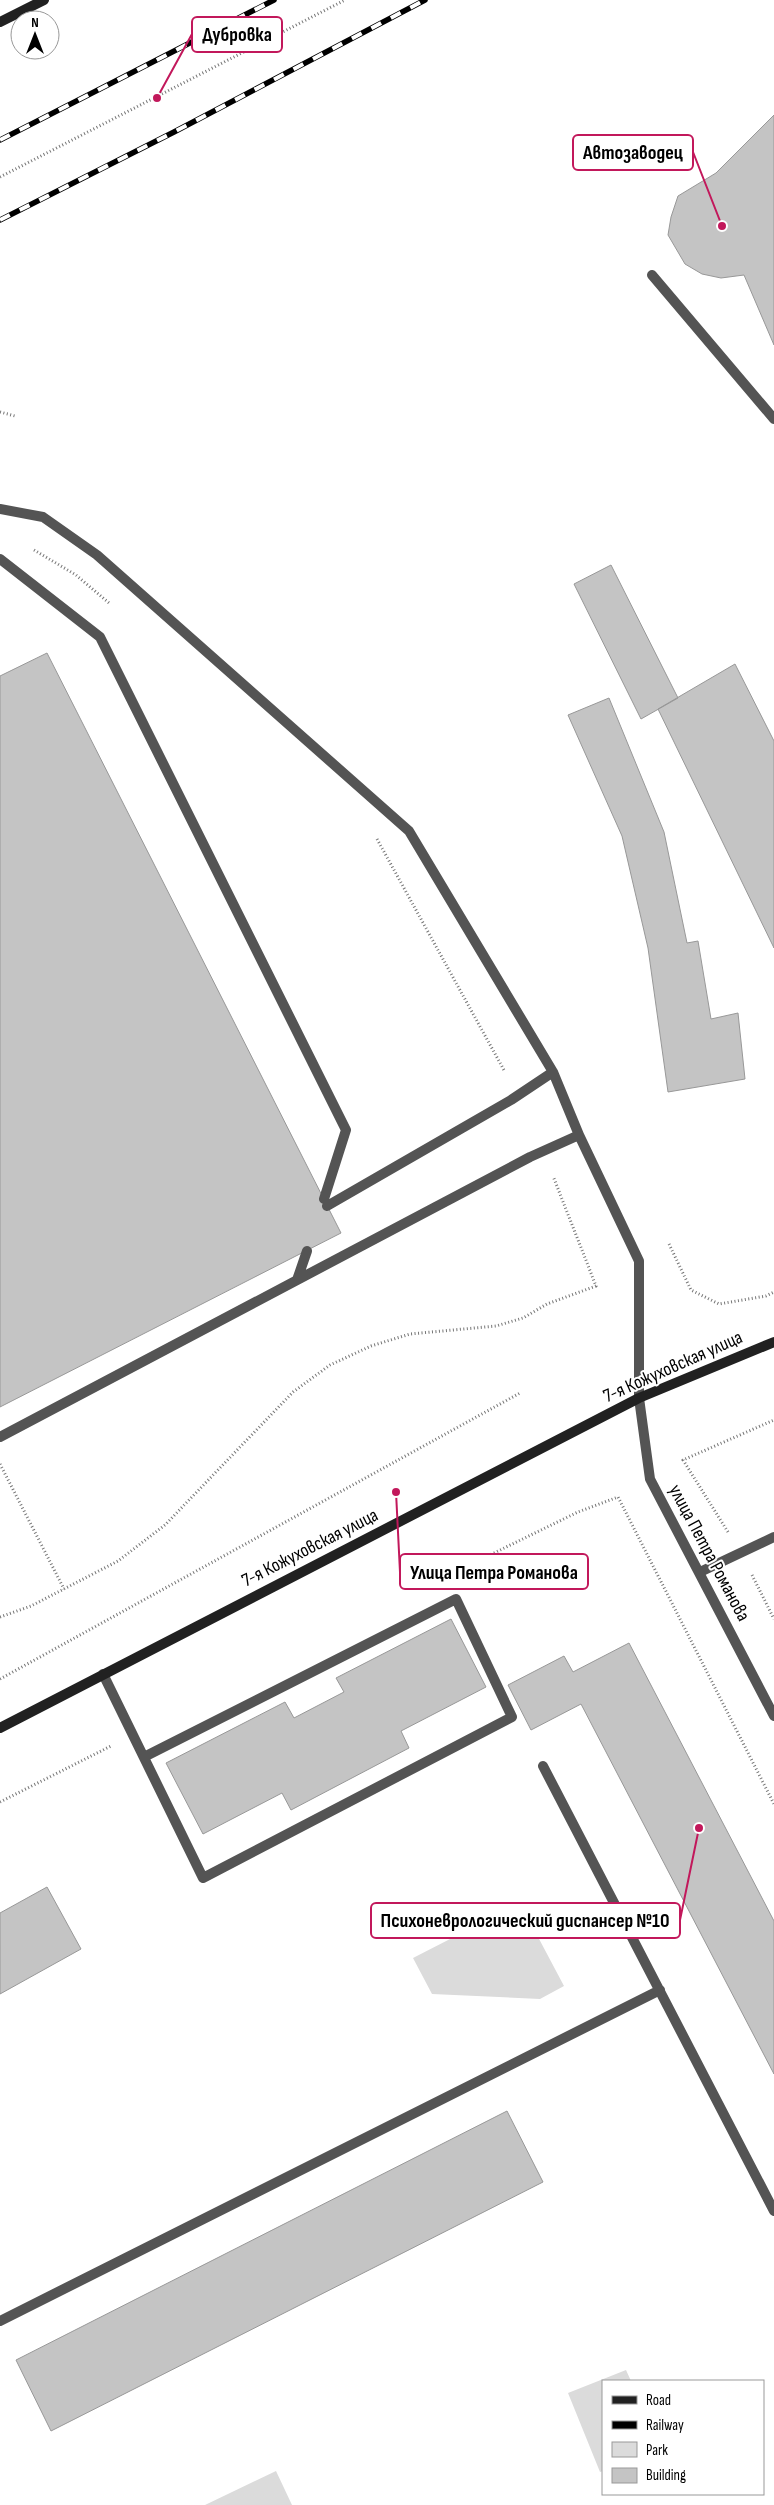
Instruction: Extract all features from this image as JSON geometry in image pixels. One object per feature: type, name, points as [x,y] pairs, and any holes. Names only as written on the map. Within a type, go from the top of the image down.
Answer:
[{"type":"street","points":[[0,22],[44,0]]},
{"type":"street","points":[[652,274],[774,419]]},
{"type":"street","name":"улица Петра Романова","points":[[0,509],[43,518],[97,555],[409,831],[553,1072],[579,1135],[639,1261],[639,1398],[650,1479],[774,1716]]},
{"type":"street","points":[[0,559],[100,637],[346,1130],[325,1203],[514,1098],[553,1072]]},
{"type":"street","points":[[0,1437],[543,1151],[579,1135]]},
{"type":"street","points":[[297,1280],[307,1251]]},
{"type":"street","name":"7-я Кожуховская улица","points":[[0,1728],[639,1398],[774,1342]]},
{"type":"street","points":[[700,1572],[774,1537]]},
{"type":"street","points":[[104,1674],[144,1757],[203,1878],[512,1717],[456,1599],[144,1757]]},
{"type":"street","points":[[543,1766],[774,2211]]},
{"type":"street","points":[[0,2321],[660,1990]]},
{"type":"path","points":[[0,177],[345,0]]},
{"type":"path","points":[[0,412],[15,416]]},
{"type":"path","points":[[26,545],[76,576],[114,607]]},
{"type":"path","points":[[375,834],[514,1098]]},
{"type":"path","points":[[0,1617],[31,1606],[118,1561],[165,1525],[293,1392],[330,1365],[370,1346],[410,1334],[496,1326],[523,1318],[547,1304],[596,1286],[543,1151]]},
{"type":"path","points":[[669,1244],[691,1290],[719,1304],[766,1296],[774,1292]]},
{"type":"path","points":[[0,1679],[520,1393]]},
{"type":"path","points":[[683,1460],[774,1420]]},
{"type":"path","points":[[0,1464],[64,1589]]},
{"type":"path","points":[[618,1497],[774,1804]]},
{"type":"green space","points":[[520,1903],[564,1986],[540,1999],[432,1994],[413,1958]]},
{"type":"green space","points":[[626,2370],[631,2380],[602,2380],[602,2471],[600,2472],[568,2393]]},
{"type":"green space","points":[[276,2471],[292,2505],[205,2505]]},
{"type":"building","points":[[774,115],[774,345],[744,275],[721,278],[702,274],[685,264],[668,235],[671,217],[678,196],[716,173]]},
{"type":"building","points":[[611,565],[678,698],[641,719],[574,584]]},
{"type":"building","points":[[47,653],[341,1233],[0,1407],[0,676]]},
{"type":"building","points":[[735,664],[774,741],[774,948],[658,709]]},
{"type":"building","points":[[609,698],[664,832],[687,943],[698,941],[711,1019],[738,1013],[745,1079],[668,1092],[648,948],[622,836],[568,715]]},
{"type":"building","points":[[451,1619],[486,1687],[401,1731],[409,1748],[291,1810],[282,1793],[203,1834],[166,1763],[285,1702],[294,1718],[344,1692],[336,1678]]},
{"type":"building","points":[[629,1643],[774,1921],[774,2074],[581,1704],[531,1730],[508,1685],[564,1656],[573,1672]]},
{"type":"building","points":[[47,1887],[81,1949],[0,1994],[0,1913]]},
{"type":"building","points":[[507,2111],[543,2182],[51,2431],[16,2360]]},
{"type":"railway","points":[[0,140],[274,0]]},
{"type":"railway","points":[[0,220],[174,132],[425,0]]},
{"type":"place","name":"Дубровка","points":[[157,98]]},
{"type":"place","name":"Автозаводец","points":[[722,226]]},
{"type":"place","name":"Улица Петра Романова","points":[[396,1492]]},
{"type":"place","name":"Психоневрологический диспансер №10","points":[[699,1828]]}]
